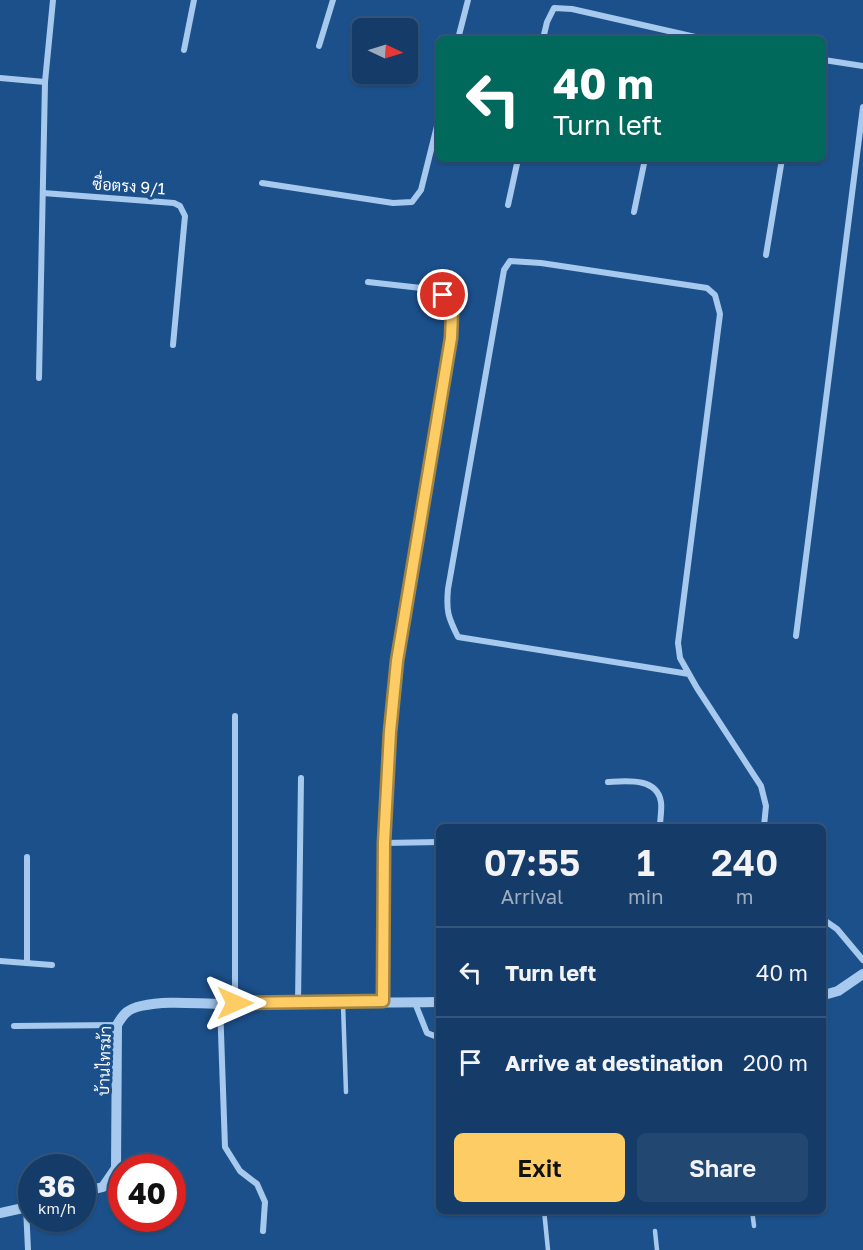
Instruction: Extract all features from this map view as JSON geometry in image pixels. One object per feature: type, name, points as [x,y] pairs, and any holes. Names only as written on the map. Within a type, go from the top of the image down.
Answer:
[{"type":"street","points":[[39,378],[45,82],[53,0]]},
{"type":"street","points":[[184,50],[194,0]]},
{"type":"street","points":[[319,46],[333,0]]},
{"type":"street","points":[[459,36],[468,0]]},
{"type":"street","points":[[544,36],[554,8],[572,9],[670,36]]},
{"type":"street","points":[[826,60],[863,66]]},
{"type":"street","points":[[0,78],[45,82]]},
{"type":"street","points":[[796,636],[863,106]]},
{"type":"street","points":[[262,183],[393,203],[412,202],[421,190],[436,130]]},
{"type":"street","points":[[508,205],[517,162]]},
{"type":"street","points":[[633,212],[644,162]]},
{"type":"street","points":[[766,255],[782,162]]},
{"type":"street","name":"ซื่อตรง 9/1","points":[[43,193],[174,203],[180,206],[185,216],[173,345]]},
{"type":"street","points":[[689,674],[458,637],[452,626],[446,610],[448,589],[504,270],[510,261],[541,263],[707,288],[715,295],[720,314],[678,643],[680,658],[689,674],[761,786],[766,806],[764,824]]},
{"type":"street","points":[[368,282],[430,289],[450,301],[452,313],[451,338],[397,661],[390,732],[384,843],[383,1001]]},
{"type":"street","points":[[235,716],[235,1003]]},
{"type":"street","points":[[298,1003],[301,778]]},
{"type":"street","points":[[608,782],[634,781],[648,784],[655,789],[661,801],[660,824]]},
{"type":"street","points":[[384,843],[436,842]]},
{"type":"street","points":[[27,857],[27,963]]},
{"type":"street","points":[[826,921],[837,929],[863,960]]},
{"type":"street","points":[[0,961],[52,965]]},
{"type":"street","points":[[826,994],[838,991],[863,974]]},
{"type":"street","name":"บ้านไทรม้า","points":[[96,1189],[103,1187],[116,1168],[117,1025],[124,1013],[140,1006],[165,1002],[220,1004],[342,1001],[436,1002]]},
{"type":"street","points":[[415,1003],[428,1033],[436,1036]]},
{"type":"street","points":[[220,1004],[225,1147],[240,1171],[257,1184],[265,1202],[263,1231]]},
{"type":"street","points":[[14,1026],[117,1025]]},
{"type":"street","points":[[0,1213],[18,1209]]},
{"type":"street","points":[[28,1232],[28,1250]]},
{"type":"lane","points":[[342,1001],[346,1092]]},
{"type":"lane","points":[[544,1214],[548,1250]]},
{"type":"lane","points":[[752,1214],[753,1226]]},
{"type":"lane","points":[[655,1231],[657,1250]]},
{"type":"route","points":[[235,1003],[383,1001],[384,843],[390,732],[397,661],[451,338],[450,301],[443,295]]}]
